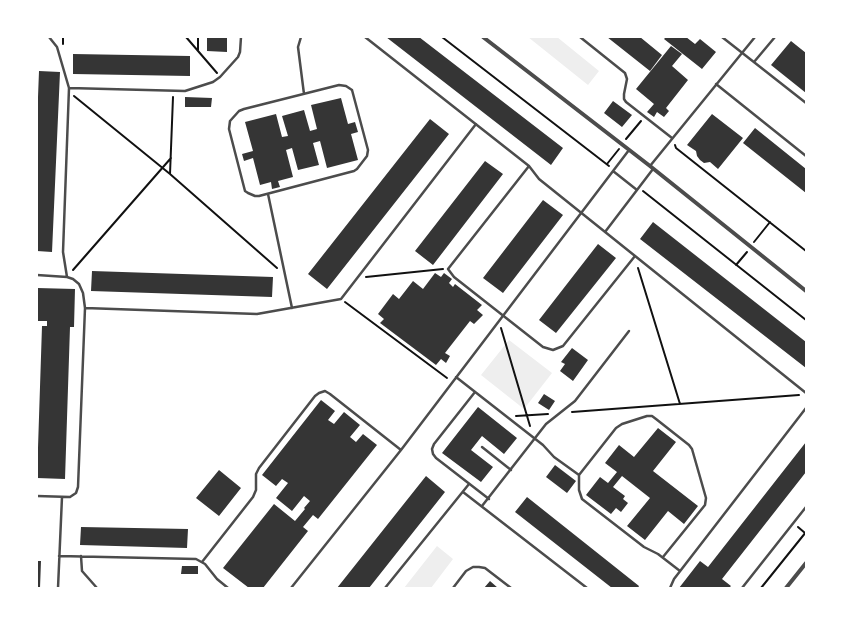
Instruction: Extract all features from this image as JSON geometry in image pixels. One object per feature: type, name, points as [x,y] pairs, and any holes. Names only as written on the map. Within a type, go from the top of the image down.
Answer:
[{"type":"street","points":[[483,37],[806,290]]},
{"type":"street","points":[[786,588],[806,563]]},
{"type":"lane","points":[[49,37],[57,47],[69,90],[63,252],[67,277]]},
{"type":"lane","points":[[69,90],[190,90],[213,82],[220,77],[238,57],[240,52],[240,37]]},
{"type":"lane","points":[[301,37],[298,47],[304,94]]},
{"type":"lane","points":[[365,37],[529,166],[539,180],[806,393]]},
{"type":"lane","points":[[580,37],[625,73],[627,80],[624,94],[626,102],[672,138]]},
{"type":"lane","points":[[722,37],[806,103]]},
{"type":"lane","points":[[604,232],[638,190],[672,138],[755,37]]},
{"type":"lane","points":[[754,62],[774,37]]},
{"type":"lane","points":[[716,84],[806,156]]},
{"type":"lane","points":[[339,85],[350,88],[353,94],[368,150],[367,156],[358,169],[354,171],[268,194],[251,195],[245,191],[229,124],[242,110],[304,94],[339,85]]},
{"type":"lane","points":[[85,308],[257,314],[341,299],[476,124]]},
{"type":"lane","points":[[291,588],[401,450],[629,150]]},
{"type":"lane","points":[[529,166],[448,269],[454,277],[543,347],[549,350],[559,349],[635,256]]},
{"type":"lane","points":[[613,171],[638,190]]},
{"type":"lane","points":[[268,194],[292,308]]},
{"type":"lane","points":[[37,275],[67,277],[73,279],[79,284],[83,293],[85,308],[78,487],[76,493],[70,497],[37,496]]},
{"type":"lane","points":[[482,506],[489,499],[534,438],[550,421],[575,401],[629,331]]},
{"type":"lane","points":[[456,377],[579,475]]},
{"type":"lane","points":[[202,562],[254,497],[256,490],[256,474],[259,468],[315,396],[320,393],[325,391],[330,394],[401,450]]},
{"type":"lane","points":[[475,392],[434,444],[432,454],[489,499]]},
{"type":"lane","points":[[670,588],[680,571],[806,408]]},
{"type":"lane","points":[[663,557],[706,501],[692,449],[652,416],[647,416],[619,426],[579,475],[579,490],[582,499],[644,547],[663,557],[680,571]]},
{"type":"lane","points":[[482,447],[511,470]]},
{"type":"lane","points":[[385,588],[469,484]]},
{"type":"lane","points":[[463,492],[587,588]]},
{"type":"lane","points":[[58,588],[62,497]]},
{"type":"lane","points":[[742,588],[806,507]]},
{"type":"lane","points":[[59,556],[196,559],[202,562],[217,579],[228,588]]},
{"type":"lane","points":[[81,556],[82,571],[96,588]]},
{"type":"lane","points":[[453,588],[466,571],[472,567],[485,568],[511,588]]},
{"type":"path","points":[[186,37],[220,77]]},
{"type":"path","points":[[198,37],[198,50]]},
{"type":"path","points":[[69,90],[170,174],[285,275]]},
{"type":"path","points":[[170,174],[173,91]]},
{"type":"path","points":[[672,138],[676,148],[806,251]]},
{"type":"path","points":[[67,277],[171,158]]},
{"type":"path","points":[[635,256],[680,404]]},
{"type":"path","points":[[356,278],[448,269]]},
{"type":"path","points":[[341,299],[452,382]]},
{"type":"path","points":[[499,320],[534,438]]},
{"type":"path","points":[[507,417],[784,397],[806,393]]},
{"type":"path","points":[[761,588],[806,532],[794,523]]},
{"type":"shaded area","points":[[528,37],[557,37],[599,71],[588,85]]},
{"type":"shaded area","points":[[509,340],[552,373],[524,409],[481,375]]},
{"type":"shaded area","points":[[437,546],[453,559],[431,588],[404,588]]},
{"type":"building","points":[[207,37],[227,37],[227,52],[207,51]]},
{"type":"building","points":[[386,37],[419,37],[563,148],[551,165]]},
{"type":"building","points":[[607,37],[640,37],[662,55],[650,71]]},
{"type":"building","points":[[666,37],[686,37],[695,44],[700,39],[716,52],[702,69],[664,39]]},
{"type":"building","points":[[791,41],[806,53],[806,93],[771,65]]},
{"type":"building","points":[[671,46],[682,54],[672,66],[688,80],[666,108],[669,111],[664,117],[657,112],[654,117],[647,112],[654,104],[636,89]]},
{"type":"building","points":[[73,54],[190,56],[190,76],[73,74]]},
{"type":"building","points":[[39,71],[60,72],[52,252],[37,251],[37,123]]},
{"type":"building","points":[[185,97],[212,98],[211,107],[185,107]]},
{"type":"building","points":[[341,98],[348,124],[355,122],[358,132],[351,134],[358,160],[327,168],[320,141],[313,143],[319,165],[298,170],[292,148],[286,150],[293,177],[278,181],[280,187],[272,189],[271,182],[260,185],[253,158],[244,161],[242,154],[253,151],[245,122],[276,114],[282,137],[288,136],[282,116],[304,110],[310,131],[317,129],[311,105]]},
{"type":"building","points":[[613,101],[632,115],[622,127],[604,113]]},
{"type":"building","points":[[712,114],[743,138],[718,169],[710,162],[704,163],[700,160],[696,151],[687,145]]},
{"type":"building","points":[[430,119],[449,134],[327,289],[308,274]]},
{"type":"building","points":[[755,128],[806,169],[806,193],[743,143]]},
{"type":"building","points":[[485,161],[503,174],[433,265],[415,251]]},
{"type":"building","points":[[543,200],[563,215],[503,293],[483,278]]},
{"type":"building","points":[[653,222],[806,342],[806,368],[640,239]]},
{"type":"building","points":[[598,244],[616,258],[556,333],[539,320]]},
{"type":"building","points":[[92,271],[273,277],[272,297],[91,291]]},
{"type":"building","points":[[435,273],[441,277],[444,273],[452,279],[449,283],[453,287],[455,284],[482,305],[477,310],[483,315],[474,324],[470,321],[445,353],[450,356],[446,363],[441,359],[436,365],[380,323],[384,319],[378,314],[393,294],[399,299],[413,281],[423,289]]},
{"type":"building","points":[[37,288],[75,289],[74,327],[70,327],[65,479],[37,478],[42,326],[47,326],[47,321],[37,321]]},
{"type":"building","points":[[572,348],[588,360],[573,381],[560,371],[565,364],[561,362]]},
{"type":"building","points":[[544,394],[555,401],[549,410],[538,403]]},
{"type":"building","points":[[321,400],[335,411],[328,420],[334,424],[344,412],[360,425],[350,437],[356,442],[363,434],[377,445],[318,519],[313,515],[303,527],[308,531],[263,588],[249,588],[223,568],[274,504],[295,521],[310,501],[304,496],[292,511],[276,498],[288,483],[282,479],[276,486],[262,475]]},
{"type":"building","points":[[478,407],[517,438],[504,454],[482,436],[471,450],[493,467],[481,482],[442,453]]},
{"type":"building","points":[[658,428],[676,442],[653,471],[698,506],[684,524],[668,511],[645,540],[627,526],[650,498],[622,476],[613,487],[625,496],[623,499],[628,503],[621,512],[616,508],[611,514],[586,495],[600,477],[608,483],[617,472],[605,463],[619,445],[634,457]]},
{"type":"building","points":[[806,442],[806,472],[722,579],[731,586],[729,588],[679,588],[700,561],[708,567]]},
{"type":"building","points":[[555,465],[576,481],[567,493],[546,477]]},
{"type":"building","points":[[219,470],[241,488],[219,516],[196,498]]},
{"type":"building","points":[[426,476],[445,492],[369,588],[337,588]]},
{"type":"building","points":[[527,497],[639,586],[638,588],[612,588],[515,512]]},
{"type":"building","points":[[81,527],[188,529],[187,548],[80,545]]},
{"type":"building","points":[[37,561],[41,561],[40,588],[37,588]]},
{"type":"building","points":[[182,566],[198,566],[198,574],[181,574]]},
{"type":"building","points":[[490,581],[498,588],[484,588]]}]
